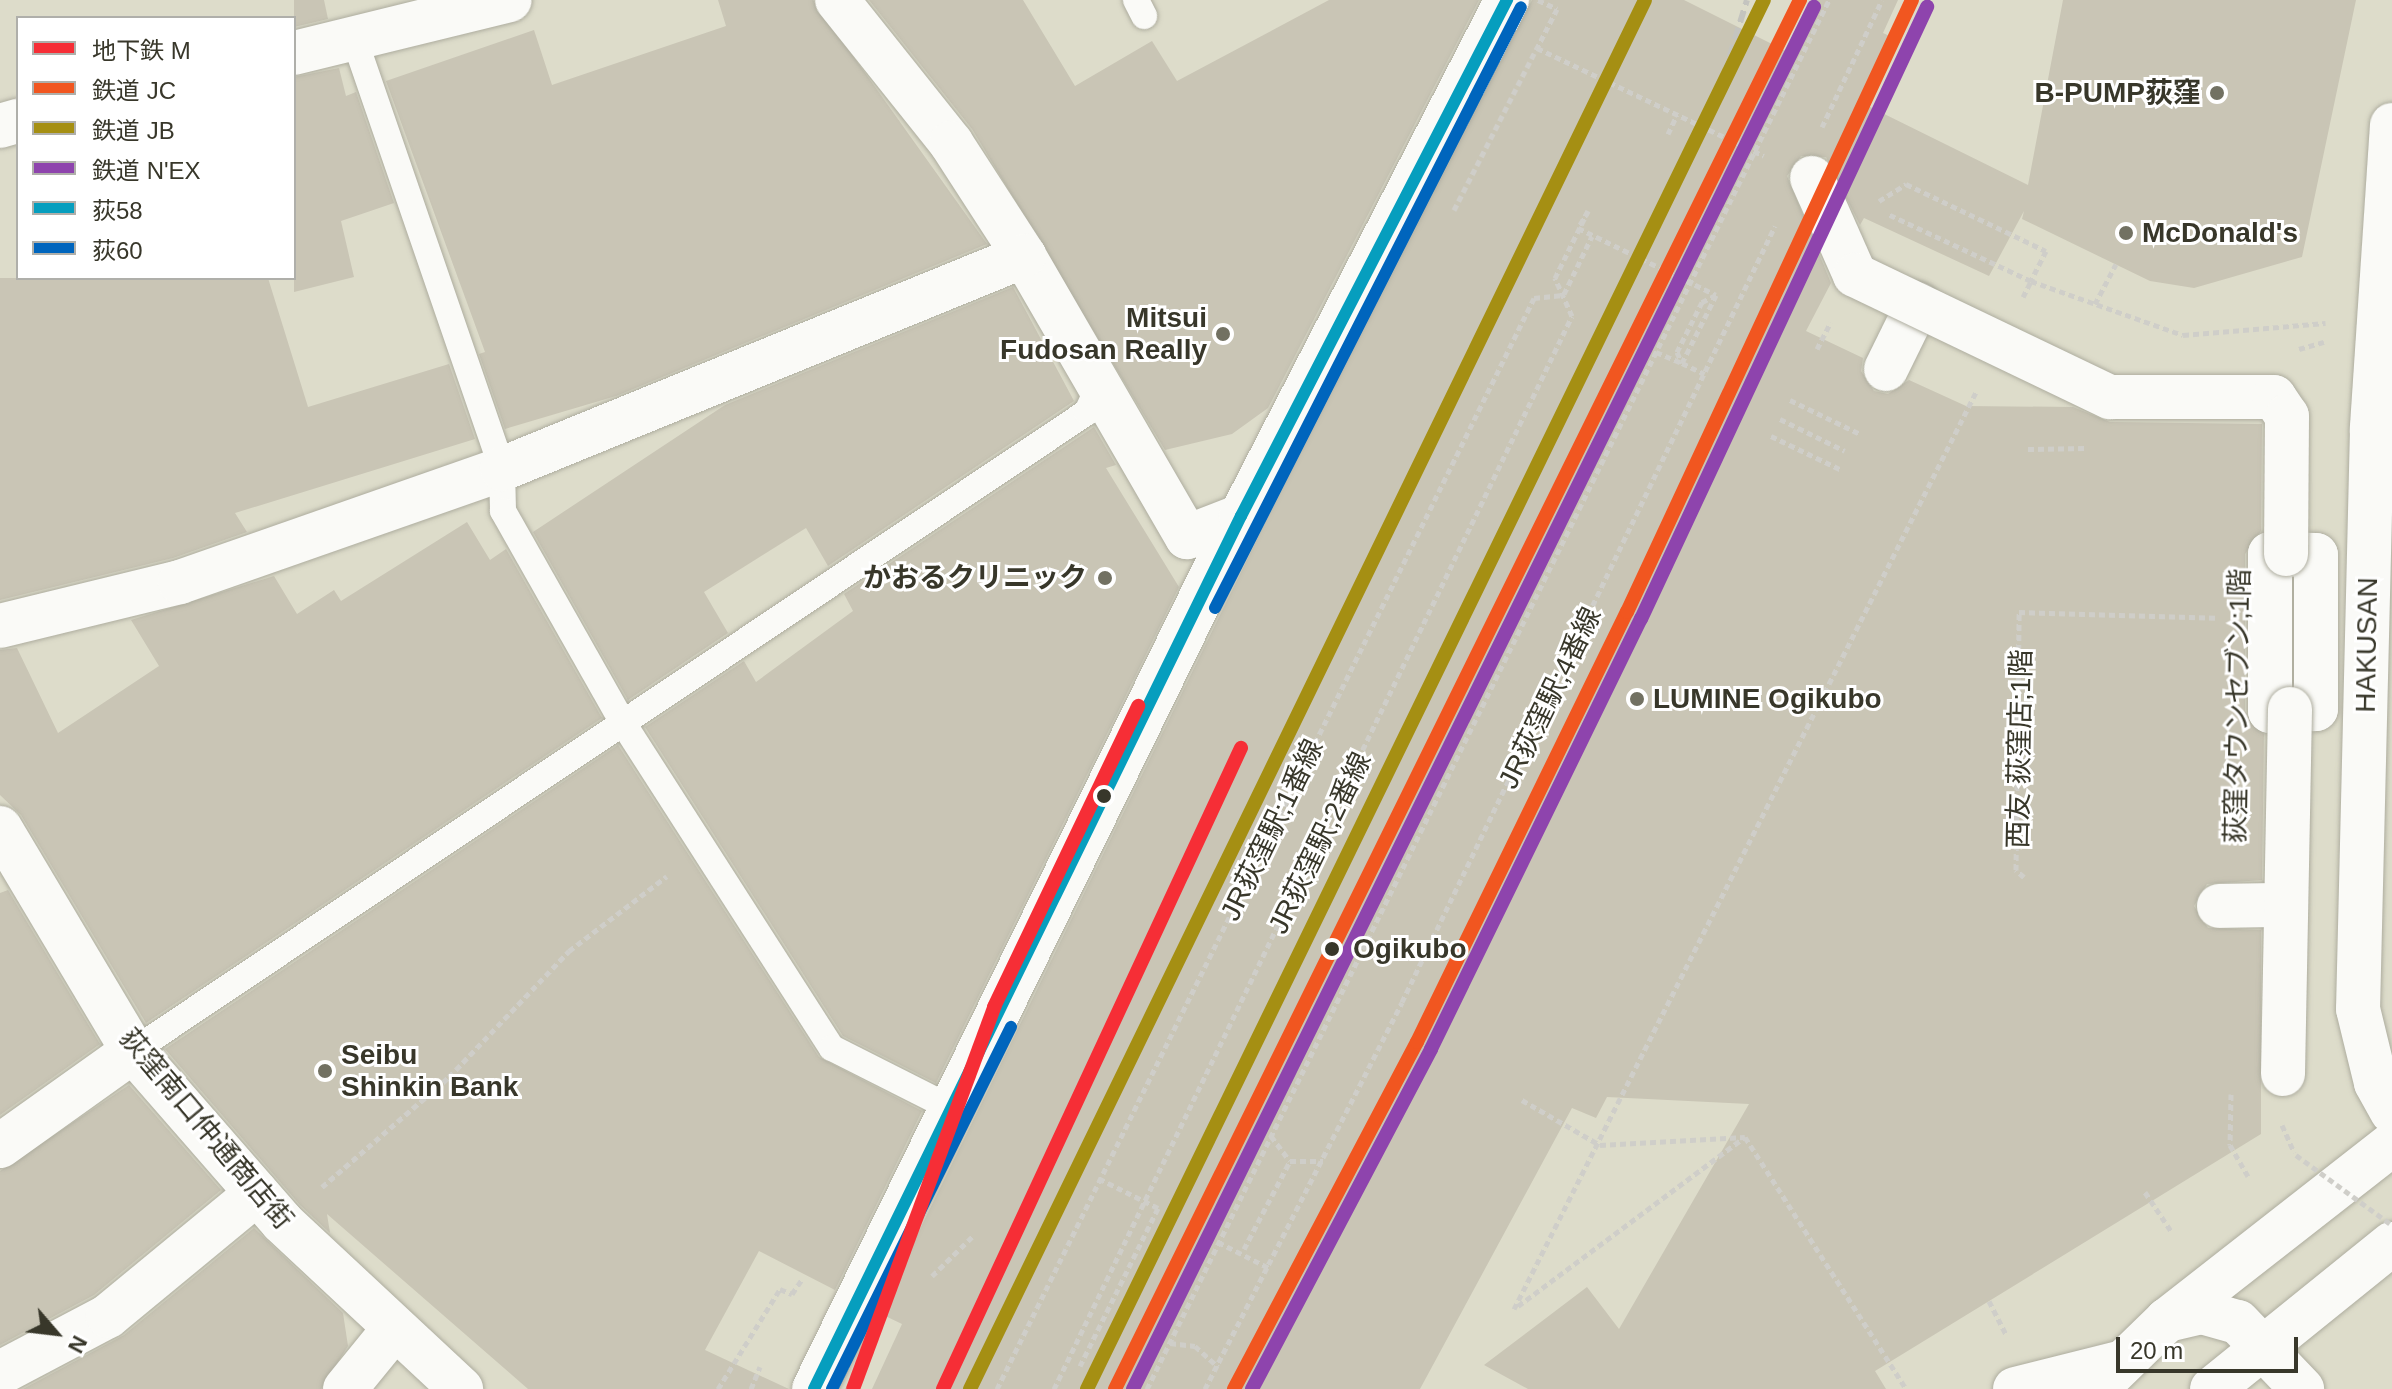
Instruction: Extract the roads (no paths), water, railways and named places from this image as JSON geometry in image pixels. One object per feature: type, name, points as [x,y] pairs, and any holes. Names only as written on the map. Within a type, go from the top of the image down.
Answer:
[{"type":"street","points":[[296,52],[510,0]]},
{"type":"street","points":[[837,0],[951,143],[1024,256],[1187,537],[1241,516]]},
{"type":"street","points":[[814,1389],[1241,516],[1507,0]]},
{"type":"street","name":"HAKUSAN","points":[[2391,132],[2377,319],[2358,1009],[2376,1083],[2392,1112]]},
{"type":"street","points":[[1813,161],[1855,275],[2110,397],[2206,402],[2274,397],[2287,416],[2286,554],[2316,555],[2316,709],[2290,709],[2283,1074]]},
{"type":"street","points":[[0,626],[180,582],[502,469],[1024,256]]},
{"type":"street","points":[[1886,369],[1918,304]]},
{"type":"street","name":"荻窪南口仲通商店街","points":[[0,828],[133,1051],[270,1207],[393,1330],[461,1389]]},
{"type":"street","points":[[2219,906],[2286,905]]},
{"type":"street","points":[[0,1146],[133,1051]]},
{"type":"street","points":[[2015,1389],[2109,1376],[2167,1320],[2392,1144]]},
{"type":"street","points":[[0,1373],[108,1316],[270,1207]]},
{"type":"street","points":[[2212,1389],[2264,1341],[2392,1244]]},
{"type":"street","points":[[2167,1320],[2202,1312],[2238,1322],[2264,1341],[2302,1389]]},
{"type":"street","points":[[345,1389],[393,1330]]},
{"type":"lane","points":[[354,38],[502,469],[503,511],[623,723],[832,1048],[953,1109]]},
{"type":"lane","points":[[133,1051],[1087,412],[1098,388]]},
{"type":"railway","points":[[1719,91],[1747,0]]},
{"type":"metro line","name":"M","points":[[853,1389],[994,1007],[1138,706]]},
{"type":"metro line","name":"M","points":[[943,1389],[1241,748]]},
{"type":"rail line","name":"JB","points":[[970,1389],[1645,0]]},
{"type":"rail line","name":"JB","points":[[1087,1389],[1764,0]]},
{"type":"rail line","name":"JC","points":[[1115,1389],[1800,0]]},
{"type":"rail line","name":"JC","points":[[1234,1389],[1417,1042],[1627,612],[1912,0]]},
{"type":"rail line","name":"N'EX","points":[[1133,1389],[1814,7]]},
{"type":"rail line","name":"N'EX","points":[[1252,1389],[1431,1049],[1641,619],[1927,7]]},
{"type":"place","name":"B-PUMP荻窪","points":[[2217,93]]},
{"type":"place","name":"McDonald's","points":[[2126,233]]},
{"type":"place","name":"Mitsui Fudosan Really","points":[[1223,334]]},
{"type":"place","name":"かおるクリニック","points":[[1105,578]]},
{"type":"place","name":"LUMINE Ogikubo","points":[[1637,699]]},
{"type":"place","name":"Ogikubo","points":[[1332,949]]},
{"type":"place","name":"Seibu Shinkin Bank","points":[[325,1071]]}]
